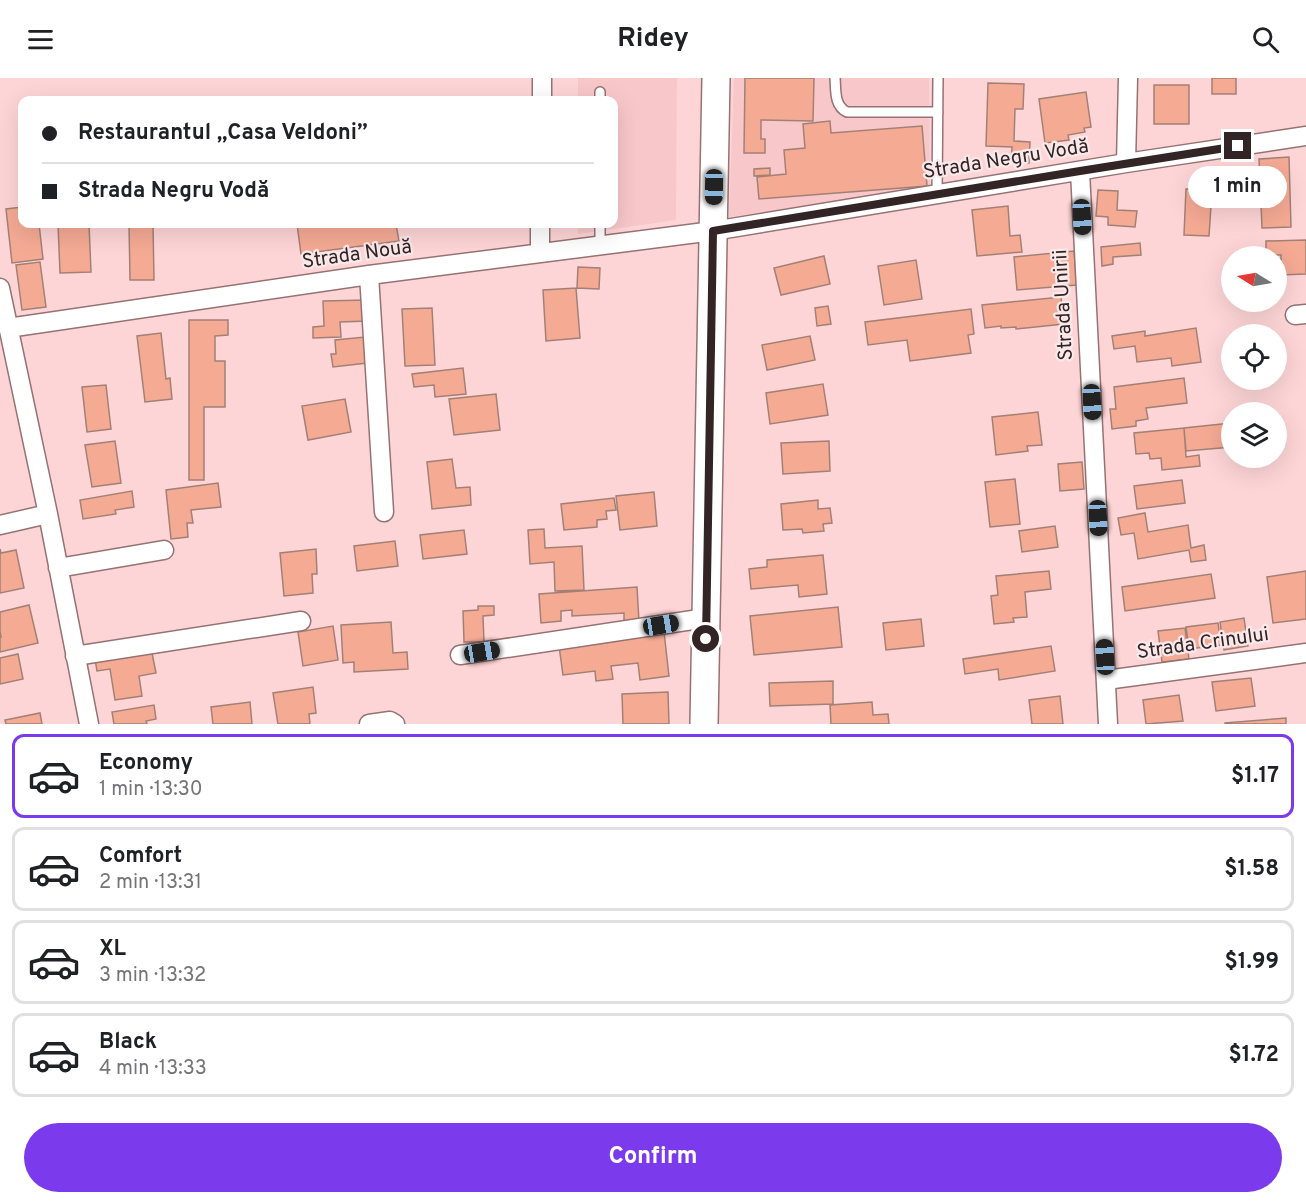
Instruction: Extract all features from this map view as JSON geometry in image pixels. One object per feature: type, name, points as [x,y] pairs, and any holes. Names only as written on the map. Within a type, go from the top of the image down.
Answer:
[{"type":"main road","points":[[704,724],[716,78]]},
{"type":"street","points":[[542,78],[542,96]]},
{"type":"street","points":[[1126,163],[1128,78]]},
{"type":"street","name":"Strada Negru Vodă","points":[[713,231],[1126,163],[1306,136]]},
{"type":"street","name":"Strada Unirii","points":[[1080,171],[1108,724]]},
{"type":"street","points":[[540,228],[540,253]]},
{"type":"street","name":"Strada Nouă","points":[[8,328],[369,275],[713,231]]},
{"type":"street","points":[[369,275],[384,512]]},
{"type":"street","points":[[1,299],[48,514],[89,724]]},
{"type":"street","points":[[0,525],[48,514]]},
{"type":"street","points":[[58,568],[164,550]]},
{"type":"street","points":[[460,656],[706,618]]},
{"type":"street","points":[[75,656],[301,621]]},
{"type":"street","name":"Strada Crinului","points":[[1106,680],[1306,653]]},
{"type":"street","points":[[369,724],[390,721],[395,724]]},
{"type":"lane","points":[[835,78],[840,109],[847,112],[938,112]]},
{"type":"lane","points":[[937,194],[938,78]]},
{"type":"lane","points":[[600,228],[600,245]]},
{"type":"shaded area","points":[[578,78],[677,78],[676,220],[578,234],[578,228],[618,228],[618,96],[578,96]]},
{"type":"shaded area","points":[[734,78],[929,78],[930,188],[729,217]]},
{"type":"building","points":[[745,78],[814,78],[813,121],[761,120],[761,139],[765,139],[765,153],[744,153]]},
{"type":"building","points":[[1212,78],[1236,78],[1236,94],[1212,94]]},
{"type":"building","points":[[988,83],[1024,84],[1023,109],[1015,109],[1014,141],[1030,142],[1029,163],[1011,162],[1012,147],[986,146]]},
{"type":"building","points":[[1154,85],[1189,85],[1189,124],[1154,124]]},
{"type":"building","points":[[1086,92],[1091,127],[1084,128],[1085,132],[1068,135],[1069,140],[1045,143],[1039,99]]},
{"type":"building","points":[[830,121],[831,133],[922,126],[927,186],[759,199],[757,177],[786,174],[784,150],[805,148],[803,124]]},
{"type":"building","points":[[1289,157],[1291,227],[1262,228],[1259,159]]},
{"type":"building","points":[[770,168],[770,175],[754,176],[754,169]]},
{"type":"building","points":[[1186,189],[1217,190],[1216,206],[1211,206],[1209,236],[1184,235]]},
{"type":"building","points":[[1098,190],[1118,191],[1117,210],[1137,211],[1135,227],[1108,225],[1108,217],[1096,216]]},
{"type":"building","points":[[1008,206],[1010,236],[1020,235],[1022,252],[977,256],[972,210]]},
{"type":"building","points":[[18,208],[18,228],[39,228],[43,259],[12,263],[6,209]]},
{"type":"building","points":[[58,228],[89,228],[91,272],[60,273]]},
{"type":"building","points":[[129,228],[153,228],[154,280],[130,280]]},
{"type":"building","points":[[298,228],[397,228],[399,241],[301,254]]},
{"type":"building","points":[[1306,240],[1306,274],[1287,275],[1287,246],[1266,246],[1266,241]]},
{"type":"building","points":[[1140,243],[1141,255],[1113,257],[1113,264],[1102,266],[1101,247]]},
{"type":"building","points":[[1074,251],[1077,285],[1017,290],[1014,257]]},
{"type":"building","points":[[824,256],[830,284],[781,295],[774,268]]},
{"type":"building","points":[[916,260],[922,299],[884,305],[878,266]]},
{"type":"building","points":[[40,262],[46,307],[22,310],[16,265]]},
{"type":"building","points":[[578,267],[600,268],[599,289],[577,288]]},
{"type":"building","points":[[576,288],[580,338],[546,341],[543,290]]},
{"type":"building","points":[[1061,297],[1064,324],[1016,329],[1016,327],[1001,328],[1001,326],[985,328],[982,305]]},
{"type":"building","points":[[367,300],[368,321],[340,322],[341,337],[313,338],[313,327],[324,326],[323,301]]},
{"type":"building","points":[[828,306],[831,324],[817,326],[815,308]]},
{"type":"building","points":[[432,308],[435,365],[405,366],[402,309]]},
{"type":"building","points":[[971,309],[974,334],[968,335],[971,353],[910,361],[907,340],[868,345],[865,322]]},
{"type":"building","points":[[189,320],[228,320],[228,335],[215,336],[215,361],[225,361],[225,407],[204,407],[204,480],[189,480]]},
{"type":"building","points":[[1196,328],[1201,362],[1172,366],[1171,358],[1137,362],[1135,346],[1114,349],[1112,336],[1145,331],[1145,336]]},
{"type":"building","points":[[161,333],[166,379],[170,378],[172,399],[145,402],[137,336]]},
{"type":"building","points":[[810,336],[815,360],[767,370],[762,345]]},
{"type":"building","points":[[365,337],[367,363],[333,367],[331,354],[336,354],[335,340]]},
{"type":"building","points":[[463,368],[466,394],[435,397],[434,385],[414,387],[412,374]]},
{"type":"building","points":[[1184,378],[1187,403],[1146,408],[1148,419],[1136,421],[1136,426],[1112,429],[1110,409],[1116,409],[1114,387]]},
{"type":"building","points":[[823,384],[828,415],[770,424],[766,393]]},
{"type":"building","points":[[106,385],[111,429],[87,432],[82,387]]},
{"type":"building","points":[[496,394],[500,430],[454,435],[449,399]]},
{"type":"building","points":[[345,399],[351,432],[308,440],[302,406]]},
{"type":"building","points":[[1038,412],[1042,445],[1027,446],[1028,451],[996,455],[992,417]]},
{"type":"building","points":[[1221,424],[1221,448],[1186,451],[1184,428]]},
{"type":"building","points":[[1184,428],[1186,457],[1199,455],[1200,466],[1162,470],[1161,458],[1150,459],[1149,453],[1136,454],[1134,433]]},
{"type":"building","points":[[115,441],[121,483],[92,487],[85,445]]},
{"type":"building","points":[[829,441],[830,471],[783,474],[781,443]]},
{"type":"building","points":[[452,459],[456,488],[470,487],[471,505],[432,509],[427,462]]},
{"type":"building","points":[[1082,462],[1084,489],[1060,491],[1058,464]]},
{"type":"building","points":[[1015,479],[1020,524],[990,527],[985,482]]},
{"type":"building","points":[[1182,480],[1185,503],[1137,509],[1134,486]]},
{"type":"building","points":[[218,483],[221,507],[191,510],[193,523],[187,523],[188,537],[171,539],[166,490]]},
{"type":"building","points":[[132,491],[134,507],[115,510],[116,514],[83,519],[80,500]]},
{"type":"building","points":[[654,492],[657,526],[620,530],[616,496]]},
{"type":"building","points":[[614,498],[616,510],[606,511],[607,519],[597,520],[597,527],[564,530],[561,504]]},
{"type":"building","points":[[818,500],[818,509],[830,508],[832,523],[823,524],[824,531],[803,533],[802,529],[783,530],[781,504]]},
{"type":"building","points":[[1145,513],[1148,532],[1188,525],[1191,548],[1204,545],[1206,560],[1191,562],[1189,550],[1138,559],[1134,533],[1121,535],[1118,518]]},
{"type":"building","points":[[1055,526],[1058,547],[1022,552],[1019,531]]},
{"type":"building","points":[[544,529],[545,548],[582,546],[584,590],[555,591],[554,562],[530,564],[528,530]]},
{"type":"building","points":[[464,530],[467,554],[423,559],[420,535]]},
{"type":"building","points":[[395,541],[398,566],[357,571],[354,546]]},
{"type":"building","points":[[0,549],[1,553],[16,550],[24,588],[0,593]]},
{"type":"building","points":[[316,549],[317,574],[312,574],[313,593],[284,596],[280,553]]},
{"type":"building","points":[[823,555],[827,594],[799,597],[798,585],[751,589],[749,569],[767,567],[767,560]]},
{"type":"building","points":[[1049,571],[1051,589],[1025,592],[1027,617],[1013,618],[1014,622],[994,624],[991,596],[998,595],[996,576]]},
{"type":"building","points":[[1306,571],[1306,619],[1273,623],[1267,577]]},
{"type":"building","points":[[1211,574],[1215,598],[1125,611],[1122,587]]},
{"type":"building","points":[[637,587],[639,621],[624,622],[624,613],[572,616],[572,610],[561,611],[561,621],[541,623],[539,594]]},
{"type":"building","points":[[29,605],[38,643],[0,652],[0,612]]},
{"type":"building","points":[[478,606],[494,606],[494,615],[483,616],[484,642],[464,642],[463,611],[478,610]]},
{"type":"building","points":[[838,607],[842,647],[754,655],[750,616]]},
{"type":"building","points":[[1244,618],[1248,646],[1224,650],[1220,622]]},
{"type":"building","points":[[921,619],[924,646],[886,650],[883,623]]},
{"type":"building","points":[[391,622],[393,653],[407,652],[408,669],[354,672],[354,662],[343,663],[341,625]]},
{"type":"building","points":[[1218,623],[1221,645],[1189,649],[1186,627]]},
{"type":"building","points":[[333,626],[338,660],[303,666],[298,632]]},
{"type":"building","points":[[1185,628],[1189,659],[1162,662],[1158,631]]},
{"type":"building","points":[[664,632],[669,676],[640,680],[638,663],[611,666],[613,679],[596,681],[595,671],[563,675],[559,646]]},
{"type":"building","points":[[1051,646],[1055,671],[999,680],[998,669],[965,674],[963,659]]},
{"type":"building","points":[[130,653],[131,657],[152,653],[156,673],[139,676],[142,696],[115,700],[110,669],[97,671],[95,659]]},
{"type":"building","points":[[18,654],[23,679],[0,684],[0,658]]},
{"type":"building","points":[[1251,678],[1255,706],[1216,711],[1212,682]]},
{"type":"building","points":[[833,681],[833,704],[770,706],[769,683]]},
{"type":"building","points":[[313,687],[316,713],[309,714],[310,724],[278,724],[273,693]]},
{"type":"building","points":[[668,692],[669,724],[623,724],[622,694]]},
{"type":"building","points":[[1179,695],[1183,721],[1146,724],[1143,700]]},
{"type":"building","points":[[1060,696],[1063,724],[1032,724],[1029,700]]},
{"type":"building","points":[[250,702],[252,724],[213,724],[211,707]]},
{"type":"building","points":[[872,702],[873,715],[888,714],[889,724],[831,724],[830,705]]},
{"type":"building","points":[[154,705],[156,719],[146,721],[147,724],[114,724],[112,712]]},
{"type":"building","points":[[40,713],[42,724],[6,724],[5,720]]},
{"type":"building","points":[[1286,718],[1286,724],[1225,724],[1225,723]]},
{"type":"route","points":[[706,639],[713,231],[1238,146]]}]
